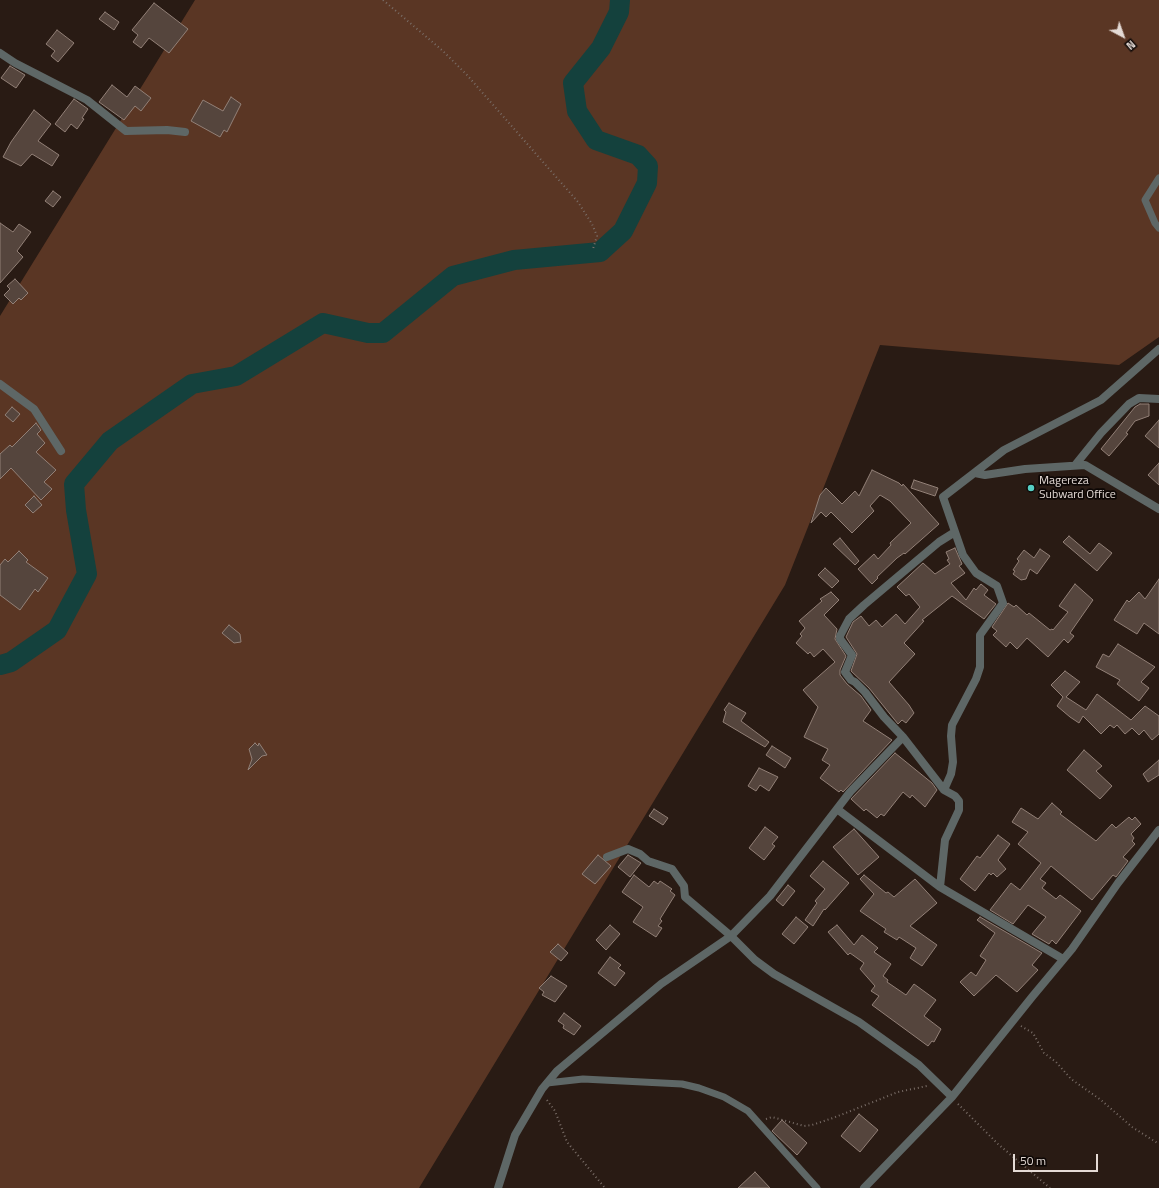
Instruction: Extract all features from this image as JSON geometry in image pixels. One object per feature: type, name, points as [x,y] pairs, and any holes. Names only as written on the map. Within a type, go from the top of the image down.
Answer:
[{"type":"street","points":[[0,54],[87,100],[126,131],[167,130],[184,132]]},
{"type":"street","points":[[944,790],[951,774],[953,762],[950,736],[952,725],[976,679],[980,667],[980,635],[1003,602],[997,586],[982,578],[969,564],[942,499],[946,494],[1004,450],[1101,400],[1159,349]]},
{"type":"street","points":[[0,384],[34,409],[61,450]]},
{"type":"street","points":[[1076,464],[1101,432],[1129,404],[1139,398],[1159,399]]},
{"type":"street","points":[[975,473],[985,475],[1076,464],[1089,467],[1159,509]]},
{"type":"street","points":[[940,887],[945,840],[960,806],[958,798],[944,790],[904,737],[845,672],[852,658],[852,652],[840,639],[840,636],[849,620],[864,605],[939,542],[955,532]]},
{"type":"street","points":[[498,1188],[515,1135],[547,1083],[566,1063],[661,984],[731,936],[770,896],[871,769],[904,737]]},
{"type":"street","points":[[838,809],[940,887],[1063,959]]},
{"type":"street","points":[[864,1188],[952,1096],[1014,1021],[1076,944],[1141,851],[1159,830]]},
{"type":"street","points":[[607,858],[628,849],[640,854],[648,861],[672,868],[684,886],[685,897],[731,936],[764,967],[859,1022],[919,1066],[952,1096]]},
{"type":"lane","points":[[1159,178],[1145,200],[1155,223],[1159,228]]},
{"type":"lane","points":[[547,1083],[583,1079],[682,1084],[724,1097],[748,1111],[817,1188]]},
{"type":"path","points":[[383,0],[443,51],[578,202],[592,224],[596,236],[593,249]]},
{"type":"path","points":[[1014,1021],[1033,1033],[1044,1053],[1056,1062],[1071,1079],[1101,1100],[1132,1127],[1159,1144]]},
{"type":"path","points":[[757,1121],[772,1117],[804,1126],[812,1125],[898,1092],[940,1084]]},
{"type":"path","points":[[540,1093],[555,1111],[568,1144],[605,1188]]},
{"type":"path","points":[[952,1096],[998,1144],[1050,1188]]},
{"type":"shaded area","points":[[195,0],[1159,0],[1159,337],[1119,365],[880,345],[785,585],[419,1188],[0,1188],[0,316]]},
{"type":"building","points":[[154,3],[188,29],[169,53],[149,38],[141,48],[133,42],[138,35],[132,30]]},
{"type":"building","points":[[105,12],[119,22],[114,30],[99,19]]},
{"type":"building","points":[[57,30],[74,43],[58,62],[51,56],[55,51],[46,44]]},
{"type":"building","points":[[10,66],[25,75],[16,88],[1,78]]},
{"type":"building","points":[[112,85],[127,97],[135,86],[151,98],[141,111],[135,106],[124,120],[99,102]]},
{"type":"building","points":[[231,97],[241,104],[227,132],[224,130],[220,137],[191,121],[203,100],[223,111]]},
{"type":"building","points":[[74,99],[88,109],[82,118],[84,119],[77,129],[71,124],[65,132],[55,124]]},
{"type":"building","points":[[34,110],[51,124],[38,141],[59,155],[52,166],[32,154],[21,166],[3,157],[11,142]]},
{"type":"building","points":[[53,191],[61,197],[53,207],[45,201]]},
{"type":"building","points":[[0,223],[13,232],[19,224],[31,232],[17,251],[23,257],[0,283]]},
{"type":"building","points":[[15,279],[28,293],[21,300],[19,298],[13,304],[4,295],[10,289],[7,286]]},
{"type":"building","points":[[1140,404],[1149,404],[1149,416],[1135,421],[1126,433],[1128,434],[1109,456],[1101,449],[1135,407]]},
{"type":"building","points":[[12,407],[20,414],[13,422],[5,415]]},
{"type":"building","points":[[1159,420],[1159,448],[1145,436]]},
{"type":"building","points":[[36,423],[41,430],[37,434],[45,443],[36,452],[56,470],[44,482],[52,489],[41,500],[11,468],[0,479],[0,454],[10,445],[12,447]]},
{"type":"building","points":[[1159,463],[1159,485],[1148,475]]},
{"type":"building","points":[[872,470],[899,483],[902,486],[903,484],[939,524],[905,554],[904,553],[897,558],[877,577],[878,578],[872,584],[858,569],[874,554],[878,559],[891,545],[890,543],[911,523],[890,501],[880,495],[870,506],[874,511],[852,533],[831,512],[826,517],[821,512],[811,523],[820,495],[826,488],[842,504],[855,491],[859,496]]},
{"type":"building","points":[[914,480],[938,488],[935,496],[911,488]]},
{"type":"building","points":[[34,496],[42,505],[33,513],[25,505]]},
{"type":"building","points":[[1069,536],[1090,554],[1099,543],[1112,553],[1097,571],[1063,542]]},
{"type":"building","points":[[840,538],[859,561],[855,565],[833,544]]},
{"type":"building","points":[[955,548],[962,564],[959,566],[965,573],[951,583],[966,600],[974,588],[976,590],[981,584],[988,590],[984,595],[996,604],[984,619],[952,596],[922,620],[924,621],[904,643],[915,654],[889,682],[914,713],[906,723],[902,720],[898,724],[869,688],[851,671],[857,654],[846,637],[853,622],[861,616],[869,626],[876,620],[882,627],[896,614],[905,624],[920,607],[909,594],[906,596],[897,587],[923,563],[935,574],[950,564],[947,560],[949,559],[946,552]]},
{"type":"building","points":[[1040,549],[1050,556],[1037,574],[1030,569],[1026,579],[1021,580],[1013,574],[1015,571],[1013,570],[1019,561],[1017,559],[1024,550],[1034,558]]},
{"type":"building","points":[[19,551],[28,560],[26,562],[48,578],[38,592],[35,589],[20,610],[0,595],[0,565],[5,559],[8,562]]},
{"type":"building","points":[[825,568],[839,581],[832,588],[818,575]]},
{"type":"building","points":[[1159,579],[1159,634],[1144,623],[1137,634],[1114,620],[1127,600],[1129,602],[1139,592],[1145,599]]},
{"type":"building","points":[[1075,584],[1093,600],[1070,633],[1074,636],[1068,643],[1064,639],[1048,657],[1027,638],[1017,649],[1010,642],[1006,647],[993,635],[997,631],[992,627],[1008,603],[1014,607],[1016,605],[1027,615],[1029,613],[1050,630],[1053,630],[1068,612],[1059,606]]},
{"type":"building","points":[[831,592],[839,600],[824,615],[837,629],[835,639],[846,656],[840,670],[840,675],[847,684],[861,696],[871,710],[863,721],[892,740],[843,792],[841,790],[839,792],[820,778],[830,765],[822,760],[828,749],[804,737],[818,707],[803,690],[835,662],[823,649],[814,657],[810,652],[808,654],[796,643],[802,636],[800,634],[805,628],[799,621],[822,601],[820,599]]},
{"type":"building","points":[[229,625],[240,634],[241,642],[234,643],[222,633]]},
{"type":"building","points":[[1118,644],[1155,667],[1141,682],[1149,688],[1139,701],[1117,684],[1120,680],[1096,667],[1103,654],[1109,657]]},
{"type":"building","points":[[1065,671],[1080,682],[1066,697],[1086,710],[1097,694],[1131,720],[1145,706],[1159,716],[1159,734],[1152,740],[1144,730],[1139,735],[1132,728],[1125,734],[1117,725],[1114,728],[1110,725],[1101,734],[1083,716],[1079,723],[1070,717],[1057,706],[1063,697],[1051,685]]},
{"type":"building","points":[[729,703],[746,713],[741,721],[769,742],[765,747],[723,722],[726,712],[724,710]]},
{"type":"building","points":[[255,743],[258,746],[259,743],[267,755],[262,756],[248,770],[252,759],[249,749]]},
{"type":"building","points":[[772,746],[791,758],[785,768],[766,755]]},
{"type":"building","points":[[1084,750],[1102,766],[1096,771],[1112,786],[1100,799],[1067,770]]},
{"type":"building","points":[[895,753],[932,783],[937,790],[925,807],[912,795],[910,798],[903,792],[884,816],[881,814],[877,818],[866,809],[864,811],[851,799]]},
{"type":"building","points":[[1159,760],[1159,775],[1148,782],[1143,774]]},
{"type":"building","points":[[759,768],[778,777],[769,791],[760,785],[756,791],[748,786]]},
{"type":"building","points":[[1052,803],[1062,812],[1060,814],[1096,841],[1112,824],[1116,828],[1129,817],[1132,820],[1135,817],[1141,824],[1131,834],[1134,838],[1132,841],[1135,844],[1123,857],[1128,861],[1116,877],[1113,875],[1092,900],[1051,866],[1040,879],[1046,883],[1042,888],[1056,899],[1060,895],[1081,911],[1056,944],[1052,940],[1049,944],[1032,934],[1046,917],[1028,905],[1013,924],[990,910],[1011,883],[1020,890],[1041,863],[1018,844],[1028,832],[1012,822],[1021,808],[1038,819]]},
{"type":"building","points":[[654,809],[668,818],[663,825],[649,816]]},
{"type":"building","points":[[765,827],[778,837],[772,844],[775,846],[764,860],[749,848]]},
{"type":"building","points":[[854,829],[879,857],[858,875],[833,847]]},
{"type":"building","points":[[998,835],[1010,844],[998,860],[1006,869],[997,877],[993,873],[991,875],[989,873],[975,891],[960,879],[977,856],[980,858]]},
{"type":"building","points":[[598,855],[611,866],[595,884],[582,874]]},
{"type":"building","points":[[628,855],[641,863],[630,877],[618,867]]},
{"type":"building","points":[[823,861],[849,883],[825,910],[824,909],[813,926],[805,920],[817,903],[815,901],[825,889],[810,876]]},
{"type":"building","points":[[634,875],[649,887],[654,881],[658,884],[660,881],[672,889],[670,891],[675,895],[660,919],[662,921],[658,926],[662,928],[656,937],[633,922],[643,907],[622,892]]},
{"type":"building","points":[[864,875],[886,893],[888,892],[894,897],[915,879],[937,903],[910,926],[937,945],[922,966],[910,958],[916,948],[899,937],[897,940],[884,932],[886,929],[860,911],[874,894],[860,879]]},
{"type":"building","points":[[788,885],[795,891],[783,906],[776,900]]},
{"type":"building","points":[[796,917],[808,927],[794,944],[782,934]]},
{"type":"building","points":[[980,917],[1042,953],[1032,965],[1038,970],[1017,992],[996,975],[974,996],[960,982],[971,972],[976,976],[986,960],[980,956],[995,933],[977,920]]},
{"type":"building","points":[[610,925],[620,934],[606,950],[596,940]]},
{"type":"building","points":[[837,925],[854,945],[862,935],[878,948],[874,952],[891,964],[883,976],[888,980],[887,982],[906,995],[914,984],[936,1000],[924,1016],[941,1029],[934,1042],[932,1041],[928,1046],[872,1005],[879,996],[871,991],[875,986],[860,969],[864,963],[850,953],[848,955],[828,932]]},
{"type":"building","points":[[558,944],[568,953],[561,961],[550,952]]},
{"type":"building","points":[[610,957],[621,965],[618,968],[625,973],[615,986],[598,973]]},
{"type":"building","points":[[551,976],[567,986],[555,1002],[542,995],[544,992],[539,988]]},
{"type":"building","points":[[564,1013],[581,1026],[574,1035],[563,1028],[564,1025],[558,1021]]},
{"type":"building","points":[[859,1114],[878,1130],[860,1152],[841,1136]]},
{"type":"building","points":[[782,1120],[807,1143],[797,1155],[772,1131]]},
{"type":"building","points":[[755,1172],[770,1188],[738,1188]]},
{"type":"waterway","points":[[0,665],[11,662],[57,630],[87,574],[76,510],[74,484],[110,441],[192,384],[236,376],[323,323],[368,333],[383,333],[453,276],[514,260],[600,252],[623,231],[647,183],[648,166],[638,155],[596,140],[577,111],[573,83],[601,48],[619,12],[620,0]]},
{"type":"place","name":"Magereza Subward Office","points":[[1031,488]]}]
